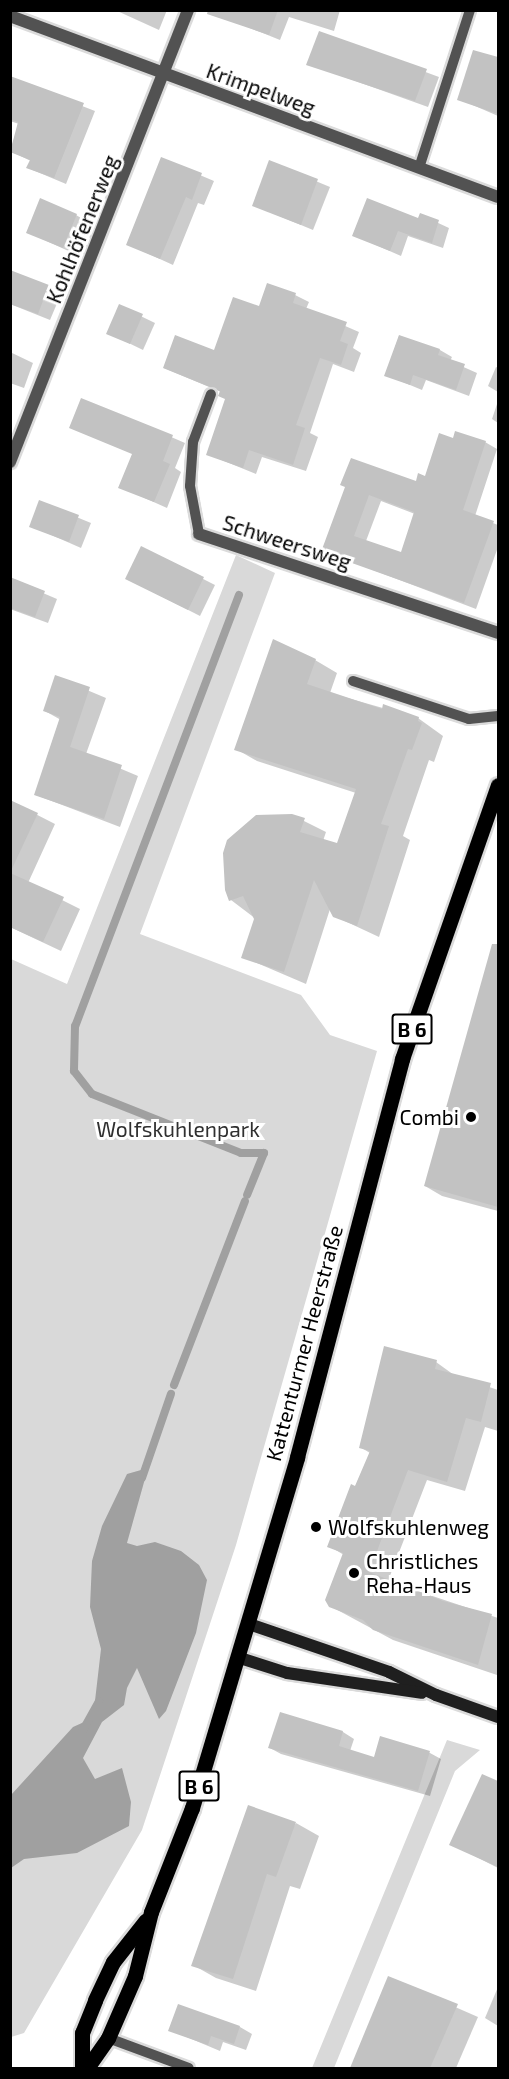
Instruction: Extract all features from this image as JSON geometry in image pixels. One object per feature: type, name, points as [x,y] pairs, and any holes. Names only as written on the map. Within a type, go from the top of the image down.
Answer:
[{"type":"main road","name":"Kattenturmer Heerstraße","points":[[87,2068],[108,2038],[135,1976],[151,1912],[192,1808],[240,1658],[402,1059],[498,785]]},
{"type":"main road","name":"Kattenturmer Heerstraße","points":[[82,2068],[82,2033],[95,2000],[113,1962],[151,1912]]},
{"type":"street","name":"Kohlhöfenerweg","points":[[10,462],[188,10]]},
{"type":"street","name":"Krimpelweg","points":[[10,16],[498,197]]},
{"type":"street","name":"Schweersweg","points":[[199,534],[498,633]]},
{"type":"street","points":[[249,1624],[389,1672],[436,1695],[498,1717]]},
{"type":"street","points":[[240,1658],[287,1672],[436,1695]]},
{"type":"lane","points":[[419,168],[470,10]]},
{"type":"lane","name":"Schweersweg","points":[[199,534],[189,486],[193,442],[211,394]]},
{"type":"lane","points":[[353,681],[469,719],[498,716]]},
{"type":"lane","points":[[108,2038],[189,2068]]},
{"type":"green space","name":"Wolfskuhlenpark","points":[[236,555],[275,573],[140,934],[301,995],[330,1035],[377,1051],[236,1545],[142,1830],[24,2033],[11,2037],[11,959],[67,984]]},
{"type":"green space","points":[[447,1740],[480,1750],[455,1771],[334,2068],[312,2068]]},
{"type":"shaded area","points":[[148,1468],[127,1543],[137,1546],[155,1542],[181,1551],[199,1565],[207,1580],[196,1633],[166,1711],[159,1719],[137,1668],[127,1688],[124,1705],[102,1722],[83,1758],[95,1779],[122,1768],[131,1802],[129,1826],[77,1853],[24,1859],[11,1868],[11,1795],[73,1727],[93,1718],[101,1649],[90,1607],[92,1561],[102,1526],[127,1474]]},
{"type":"building","points":[[208,10],[278,10],[269,35],[207,14]]},
{"type":"building","points":[[319,31],[427,69],[415,101],[306,65]]},
{"type":"building","points":[[473,50],[498,57],[498,114],[457,100]]},
{"type":"building","points":[[10,76],[84,103],[54,178],[26,168],[30,160],[10,152],[18,122],[10,119]]},
{"type":"building","points":[[161,157],[202,173],[192,200],[186,197],[160,259],[126,245]]},
{"type":"building","points":[[269,160],[318,179],[301,225],[252,206]]},
{"type":"building","points":[[40,198],[77,214],[63,248],[26,233]]},
{"type":"building","points":[[367,198],[418,218],[420,213],[439,220],[432,243],[398,231],[390,251],[352,236]]},
{"type":"building","points":[[10,270],[49,285],[38,314],[10,304]]},
{"type":"building","points":[[267,283],[296,293],[293,303],[347,322],[340,341],[348,344],[341,365],[320,358],[296,425],[305,428],[293,465],[249,450],[243,468],[206,455],[225,399],[218,396],[220,391],[163,368],[175,335],[214,350],[233,297],[259,306]]},
{"type":"building","points":[[119,304],[143,314],[130,344],[106,334]]},
{"type":"building","points":[[399,335],[440,349],[438,355],[465,364],[456,390],[413,375],[410,385],[384,376]]},
{"type":"building","points":[[81,398],[173,435],[163,461],[170,464],[154,502],[118,488],[132,454],[69,428]]},
{"type":"building","points":[[455,431],[486,441],[463,510],[494,521],[464,603],[321,552],[345,487],[340,485],[351,458],[416,481],[418,473],[425,476],[439,433],[453,438]],"holes":[[[369,495],[414,512],[401,552],[354,536]]]},
{"type":"building","points":[[39,500],[79,515],[69,542],[29,527]]},
{"type":"building","points":[[141,546],[204,577],[188,610],[125,579]]},
{"type":"building","points":[[10,577],[45,591],[35,617],[10,608]]},
{"type":"building","points":[[273,639],[316,659],[307,684],[382,709],[383,704],[419,717],[418,721],[422,723],[412,750],[408,749],[381,824],[389,826],[357,926],[333,917],[314,880],[284,972],[241,958],[254,919],[243,896],[229,901],[225,890],[223,853],[227,840],[256,815],[292,814],[305,818],[300,832],[337,843],[356,789],[234,750]]},
{"type":"building","points":[[55,675],[90,687],[70,747],[122,765],[104,819],[34,795],[60,717],[43,711]]},
{"type":"building","points":[[10,800],[38,813],[10,873]]},
{"type":"building","points":[[10,873],[64,897],[43,942],[10,927]]},
{"type":"building","name":"Combi","points":[[492,944],[498,944],[498,1207],[424,1186]]},
{"type":"building","points":[[384,1346],[437,1360],[435,1369],[491,1383],[481,1422],[466,1418],[447,1482],[408,1470],[369,1572],[443,1601],[492,1614],[478,1665],[373,1630],[363,1620],[329,1607],[325,1600],[343,1553],[327,1547],[351,1484],[355,1486],[370,1451],[359,1448]]},
{"type":"building","points":[[280,1712],[343,1731],[339,1746],[374,1757],[380,1736],[430,1751],[418,1791],[268,1748]]},
{"type":"building","points":[[482,1774],[498,1781],[498,1867],[449,1845]]},
{"type":"building","points":[[248,1805],[296,1822],[276,1877],[267,1874],[233,1979],[191,1966]]},
{"type":"building","points":[[388,1976],[458,2004],[430,2068],[350,2068]]},
{"type":"building","points":[[178,2004],[240,2026],[234,2044],[211,2036],[208,2045],[168,2031]]},
{"type":"waterway","points":[[239,595],[75,1026],[74,1071],[92,1094],[241,1153],[264,1153],[247,1195]]},
{"type":"waterway","points":[[174,1385],[245,1201]]},
{"type":"waterway","points":[[142,1478],[171,1394]]},
{"type":"waterway","points":[[83,1730],[99,1701]]},
{"type":"place","name":"Combi","points":[[471,1117]]},
{"type":"place","name":"Wolfskuhlenweg","points":[[316,1527]]},
{"type":"place","name":"Christliches Reha-Haus","points":[[354,1573]]}]
